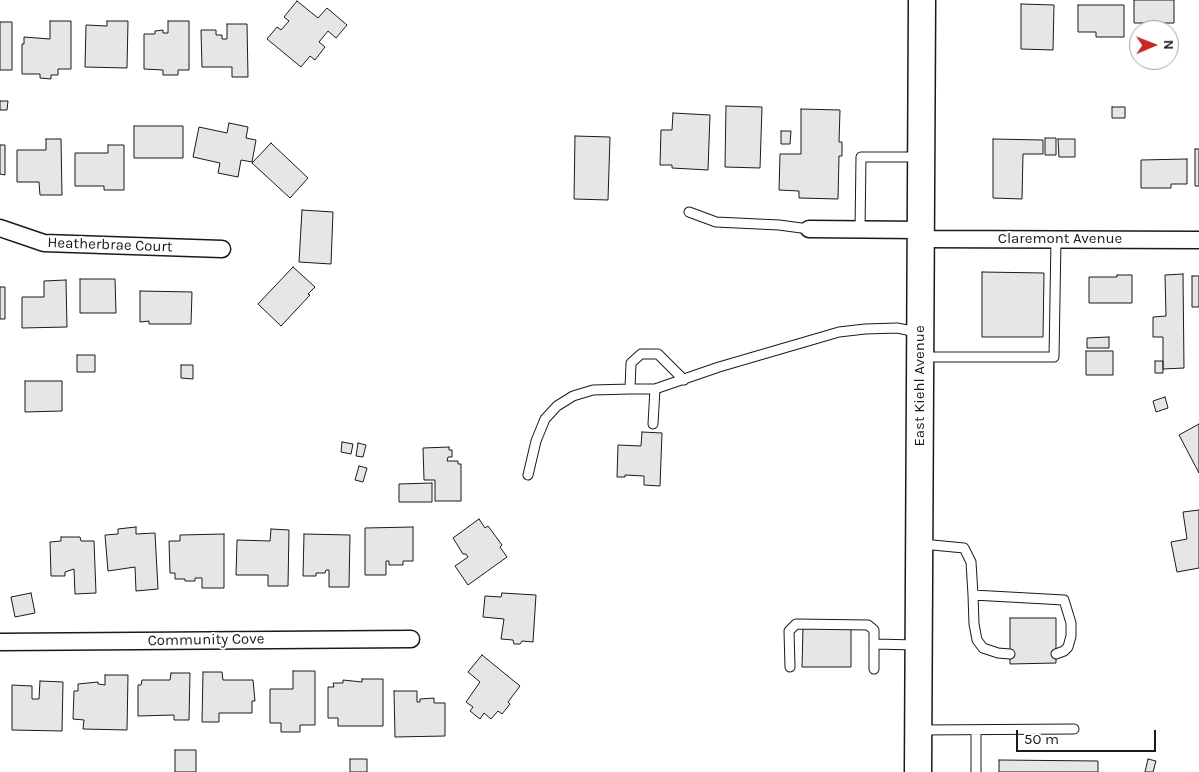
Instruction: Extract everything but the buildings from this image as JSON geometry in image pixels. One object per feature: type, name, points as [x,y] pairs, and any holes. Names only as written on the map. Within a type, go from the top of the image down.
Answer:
[{"type":"main road","name":"East Kiehl Avenue","points":[[918,772],[922,0]]},
{"type":"street","name":"Heatherbrae Court","points":[[0,228],[32,240],[51,244],[222,249]]},
{"type":"street","name":"Claremont Avenue","points":[[809,228],[1056,239],[1199,240]]},
{"type":"street","name":"Community Cove","points":[[0,642],[411,638]]},
{"type":"lane","points":[[860,230],[860,157],[921,157]]},
{"type":"lane","points":[[689,212],[716,222],[809,228]]},
{"type":"lane","points":[[528,475],[536,441],[544,419],[557,406],[573,396],[593,390],[655,389],[719,367],[839,332],[897,328],[920,345],[1054,357],[1056,239]]},
{"type":"lane","points":[[630,389],[631,363],[640,354],[658,354],[684,380]]},
{"type":"lane","points":[[653,424],[655,389]]},
{"type":"lane","points":[[919,544],[964,548],[971,562],[974,624],[977,640],[983,648],[998,653],[1010,654]]},
{"type":"lane","points":[[973,595],[1064,600],[1071,623],[1071,636],[1068,647],[1064,652],[1056,654]]},
{"type":"lane","points":[[790,667],[789,631],[796,624],[868,625],[874,630],[874,669]]},
{"type":"lane","points":[[874,644],[918,645]]},
{"type":"lane","points":[[918,730],[1074,729]]},
{"type":"lane","points":[[976,730],[976,772]]}]
